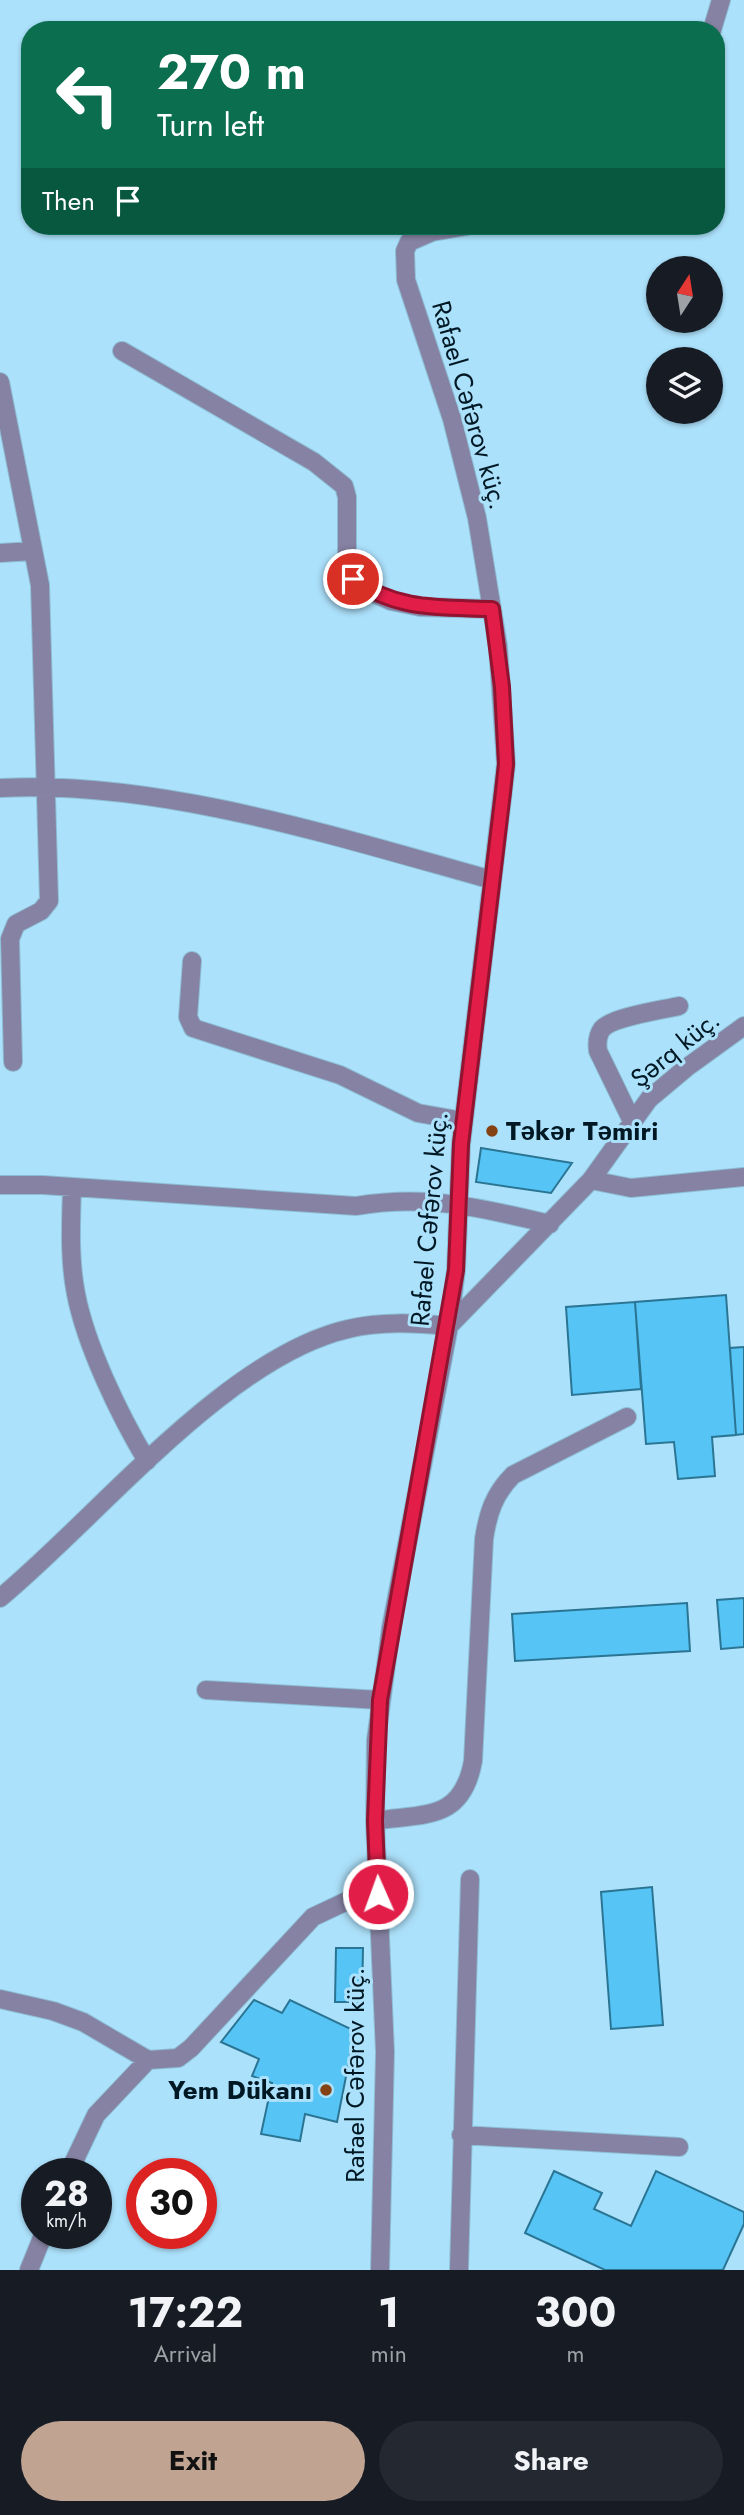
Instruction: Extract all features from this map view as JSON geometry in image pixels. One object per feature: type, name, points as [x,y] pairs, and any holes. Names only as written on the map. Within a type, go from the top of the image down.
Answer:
[{"type":"street","points":[[715,21],[721,0]]},
{"type":"street","name":"Rafael Cəfərov küç.","points":[[380,2270],[385,2052],[375,1821],[380,1700],[449,1326],[456,1270],[463,1121],[506,764],[502,687],[492,609],[467,470],[406,281],[404,263],[410,242],[425,235]]},
{"type":"street","points":[[122,351],[314,462],[344,486],[347,497],[347,560],[353,579],[373,593],[391,601],[420,607],[492,609]]},
{"type":"street","points":[[0,382],[33,551],[43,622],[49,901],[41,911],[16,924],[10,939],[13,1062]]},
{"type":"street","points":[[0,553],[33,551]]},
{"type":"street","points":[[0,788],[45,786],[107,791],[232,813],[492,880]]},
{"type":"street","points":[[192,961],[188,1017],[192,1028],[330,1071],[418,1113],[463,1121]]},
{"type":"street","points":[[632,1121],[598,1051],[597,1040],[602,1029],[612,1022],[679,1006]]},
{"type":"street","name":"Şərq küç.","points":[[449,1326],[591,1181],[649,1099],[744,1026]]},
{"type":"street","points":[[591,1181],[631,1188],[744,1177]]},
{"type":"street","points":[[0,1185],[72,1187],[325,1205],[356,1206],[394,1199],[460,1203],[550,1224]]},
{"type":"street","points":[[72,1187],[71,1248],[76,1296],[111,1391],[147,1461]]},
{"type":"street","points":[[0,1598],[147,1461],[258,1370],[296,1348],[347,1329],[376,1324],[449,1326]]},
{"type":"street","points":[[375,1821],[436,1811],[454,1805],[469,1781],[473,1761],[484,1539],[488,1514],[499,1490],[513,1475],[627,1417]]},
{"type":"street","points":[[206,1690],[380,1700]]},
{"type":"street","points":[[458,2270],[470,1879]]},
{"type":"street","points":[[0,1999],[53,2011],[83,2022],[148,2060],[178,2058],[191,2048],[313,1917],[349,1900],[378,1894]]},
{"type":"street","points":[[76,2158],[96,2115],[148,2060]]},
{"type":"street","points":[[461,2135],[679,2147]]},
{"type":"street","points":[[29,2270],[38,2249]]},
{"type":"building","points":[[481,1148],[572,1163],[551,1193],[476,1182]]},
{"type":"building","points":[[726,1295],[736,1435],[712,1437],[715,1476],[678,1479],[674,1442],[646,1444],[635,1302]]},
{"type":"building","points":[[635,1302],[641,1389],[572,1395],[566,1307]]},
{"type":"building","points":[[744,1347],[744,1434],[736,1435],[730,1348]]},
{"type":"building","points":[[744,1598],[744,1647],[721,1649],[717,1600]]},
{"type":"building","points":[[687,1603],[690,1651],[515,1661],[512,1614]]},
{"type":"building","points":[[652,1887],[663,2025],[611,2029],[601,1892]]},
{"type":"building","points":[[336,1948],[363,1948],[362,2002],[335,2002]]},
{"type":"building","points":[[254,2000],[282,2013],[290,2000],[355,2031],[337,2122],[305,2114],[300,2141],[261,2134],[272,2083],[252,2076],[259,2059],[221,2042]]},
{"type":"building","points":[[554,2171],[602,2193],[594,2209],[631,2226],[656,2171],[744,2212],[744,2224],[723,2270],[605,2270],[525,2233]]},
{"type":"place","name":"Təkər Təmiri","points":[[492,1131]]},
{"type":"place","name":"Yem Dükanı","points":[[326,2090]]},
{"type":"route","points":[[353,579],[391,601],[420,607],[492,609],[502,687],[506,764],[461,1144],[456,1270],[449,1326],[391,1628],[380,1700],[376,1740],[375,1821],[378,1894]]}]
